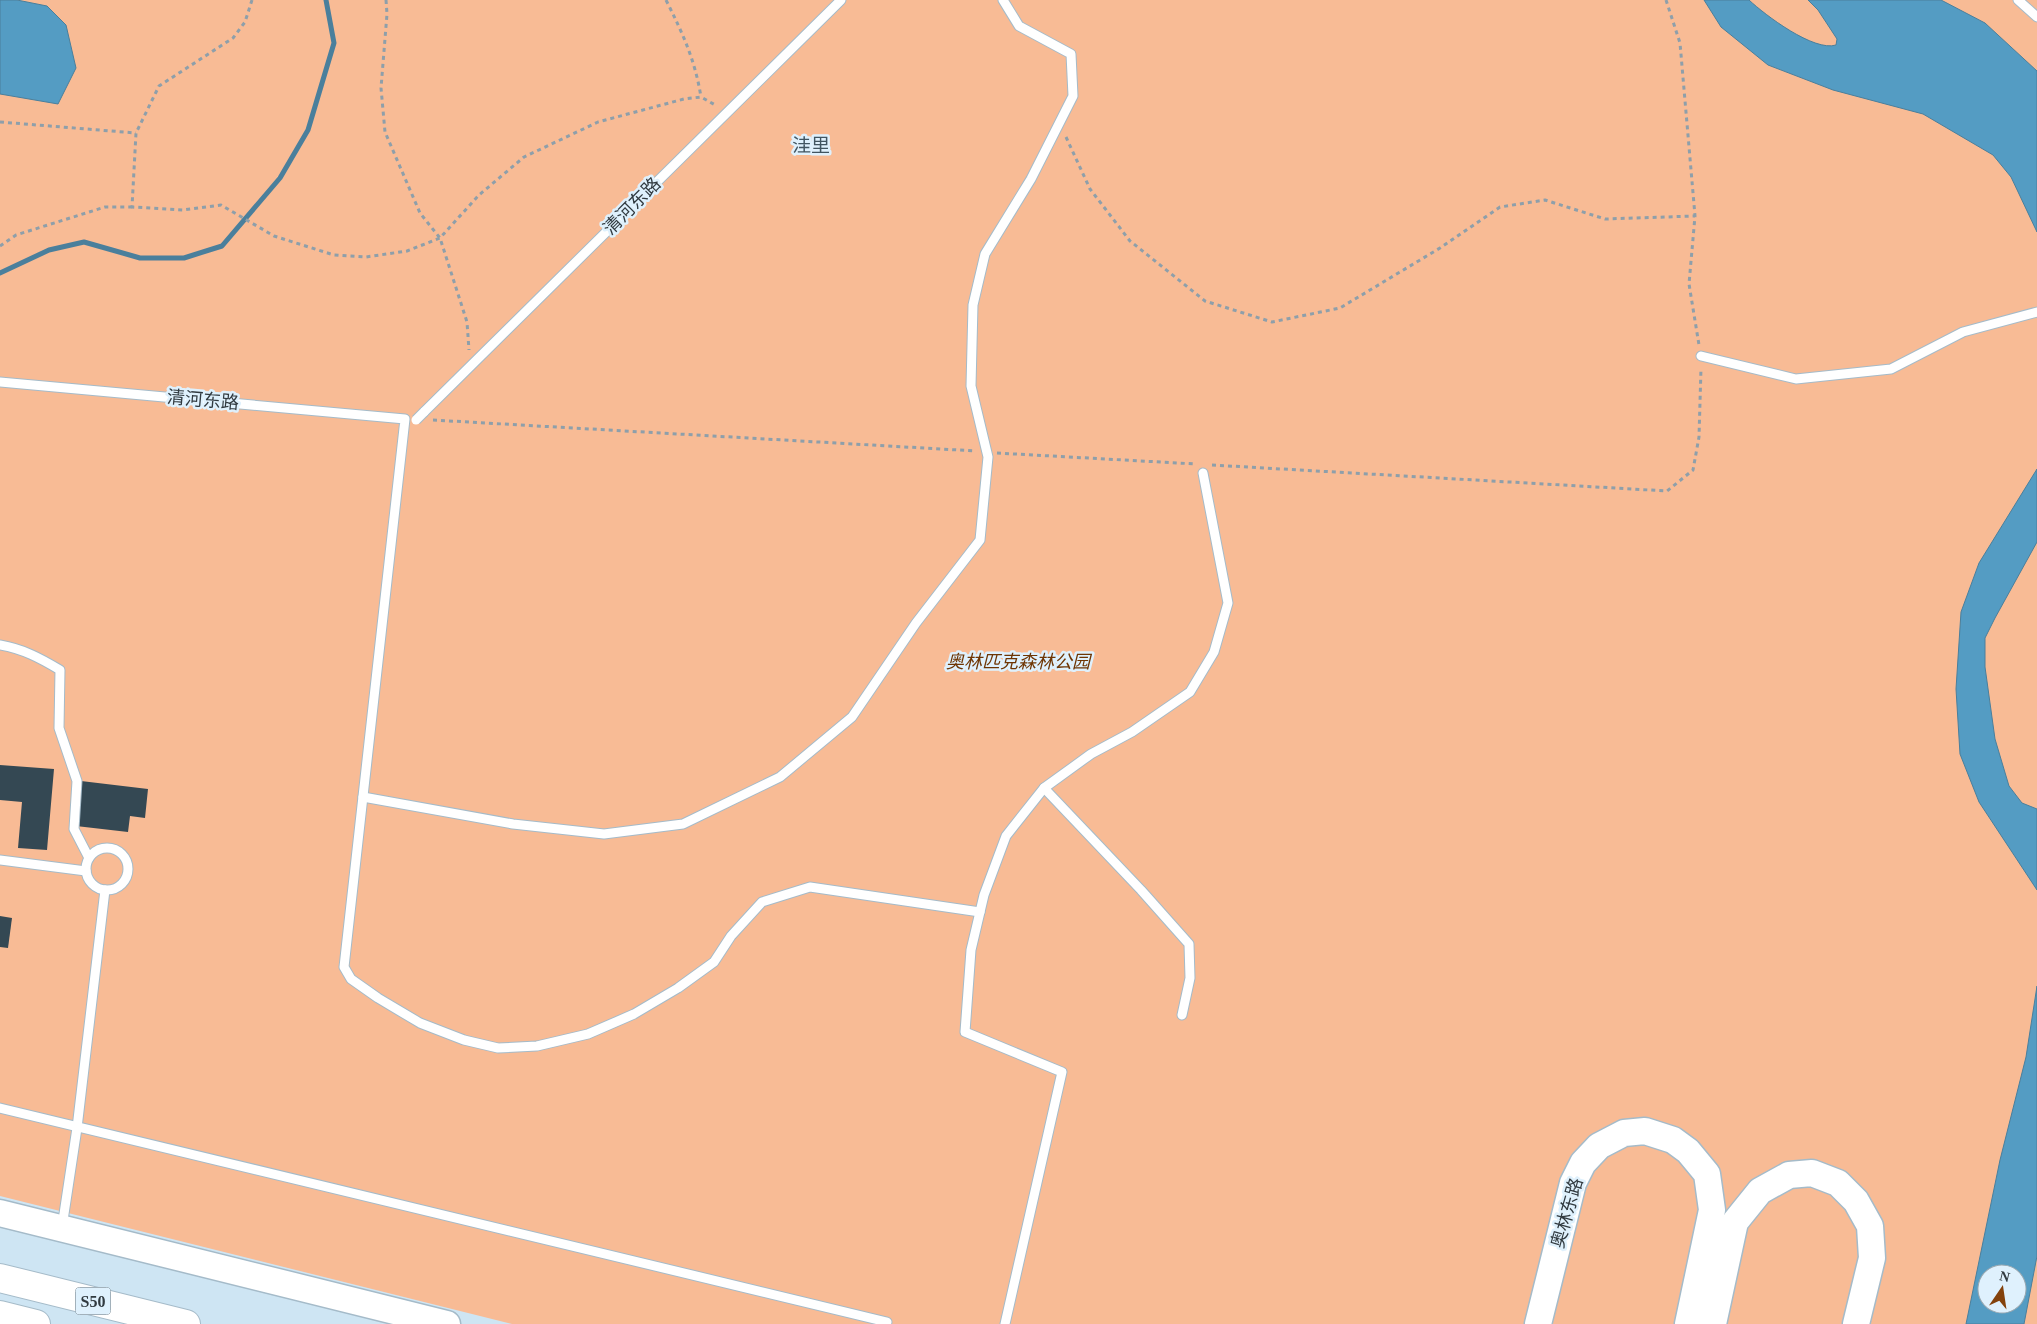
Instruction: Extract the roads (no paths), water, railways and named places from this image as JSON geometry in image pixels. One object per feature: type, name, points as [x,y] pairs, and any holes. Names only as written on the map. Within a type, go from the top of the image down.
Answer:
[{"type":"highway","name":"S50","points":[[0,1278],[186,1324]]},
{"type":"highway","points":[[0,1315],[36,1324]]},
{"type":"main road","name":"奥林东路","points":[[1538,1324],[1573,1183],[1583,1163],[1599,1146],[1616,1137],[1624,1133],[1645,1131],[1673,1140],[1688,1151],[1707,1174],[1712,1210],[1688,1324]]},
{"type":"main road","points":[[1713,1324],[1735,1222],[1760,1191],[1789,1175],[1812,1173],[1838,1183],[1856,1201],[1870,1226],[1872,1258],[1856,1324]]},
{"type":"main road","points":[[0,1213],[447,1324]]},
{"type":"lane","name":"清河东路","points":[[416,420],[841,0]]},
{"type":"lane","points":[[980,912],[810,888],[762,902],[731,936],[714,962],[678,988],[634,1014],[588,1034],[537,1046],[498,1048],[464,1040],[420,1023],[378,998],[351,979],[344,967],[363,797],[513,824],[604,834],[683,824],[780,777],[852,717],[916,623],[980,540],[987,452],[971,386],[973,305],[985,254],[1030,179],[1073,96],[1071,54],[1020,26],[1003,0]]},
{"type":"lane","points":[[2018,0],[2037,17]]},
{"type":"lane","points":[[1702,356],[1796,379],[1891,369],[1963,332],[2037,312]]},
{"type":"lane","name":"清河东路","points":[[0,382],[405,419],[363,797]]},
{"type":"lane","points":[[1005,1324],[1062,1072],[965,1032],[971,950],[984,895],[1006,836],[1044,788],[1090,754],[1132,732],[1190,692],[1214,652],[1228,603],[1203,473]]},
{"type":"lane","points":[[0,645],[19,648],[60,670],[59,728],[77,781],[74,829],[89,858]]},
{"type":"lane","points":[[1044,788],[1141,890],[1189,944],[1190,978],[1182,1014]]},
{"type":"lane","points":[[113,848],[120,852],[128,863],[127,876],[123,883],[118,887],[105,890],[92,884],[86,871],[89,858],[99,849],[113,848]]},
{"type":"lane","points":[[0,860],[86,871]]},
{"type":"lane","points":[[62,1228],[105,890]]},
{"type":"lane","points":[[0,1108],[76,1128],[887,1322]]},
{"type":"water","points":[[0,0],[17,0],[47,6],[66,25],[76,68],[58,104],[0,94]]},
{"type":"water","points":[[1704,0],[1749,0],[1790,31],[1815,43],[1827,46],[1836,45],[1837,39],[1818,10],[1808,0],[1941,0],[1985,23],[2037,71],[2037,232],[2011,177],[1993,155],[1923,114],[1833,90],[1768,65],[1721,27]]},
{"type":"water","points":[[2037,469],[2037,542],[1985,638],[1985,667],[1995,739],[2009,786],[2022,803],[2037,809],[2037,890],[1979,802],[1960,754],[1956,689],[1961,612],[1979,563]]},
{"type":"water","points":[[2037,986],[2037,1256],[2027,1308],[2027,1264],[1978,1264],[2000,1160],[2026,1057]]},
{"type":"water","points":[[1977,1271],[1977,1314],[2026,1314],[2024,1324],[1966,1324]]},
{"type":"waterway","points":[[0,273],[49,250],[84,242],[140,258],[184,258],[222,246],[280,178],[308,130],[334,43],[326,0]]},
{"type":"district","name":"洼里","points":[[811,145]]},
{"type":"park label","name":"奥林匹克森林公园","points":[[1018,662]]}]
